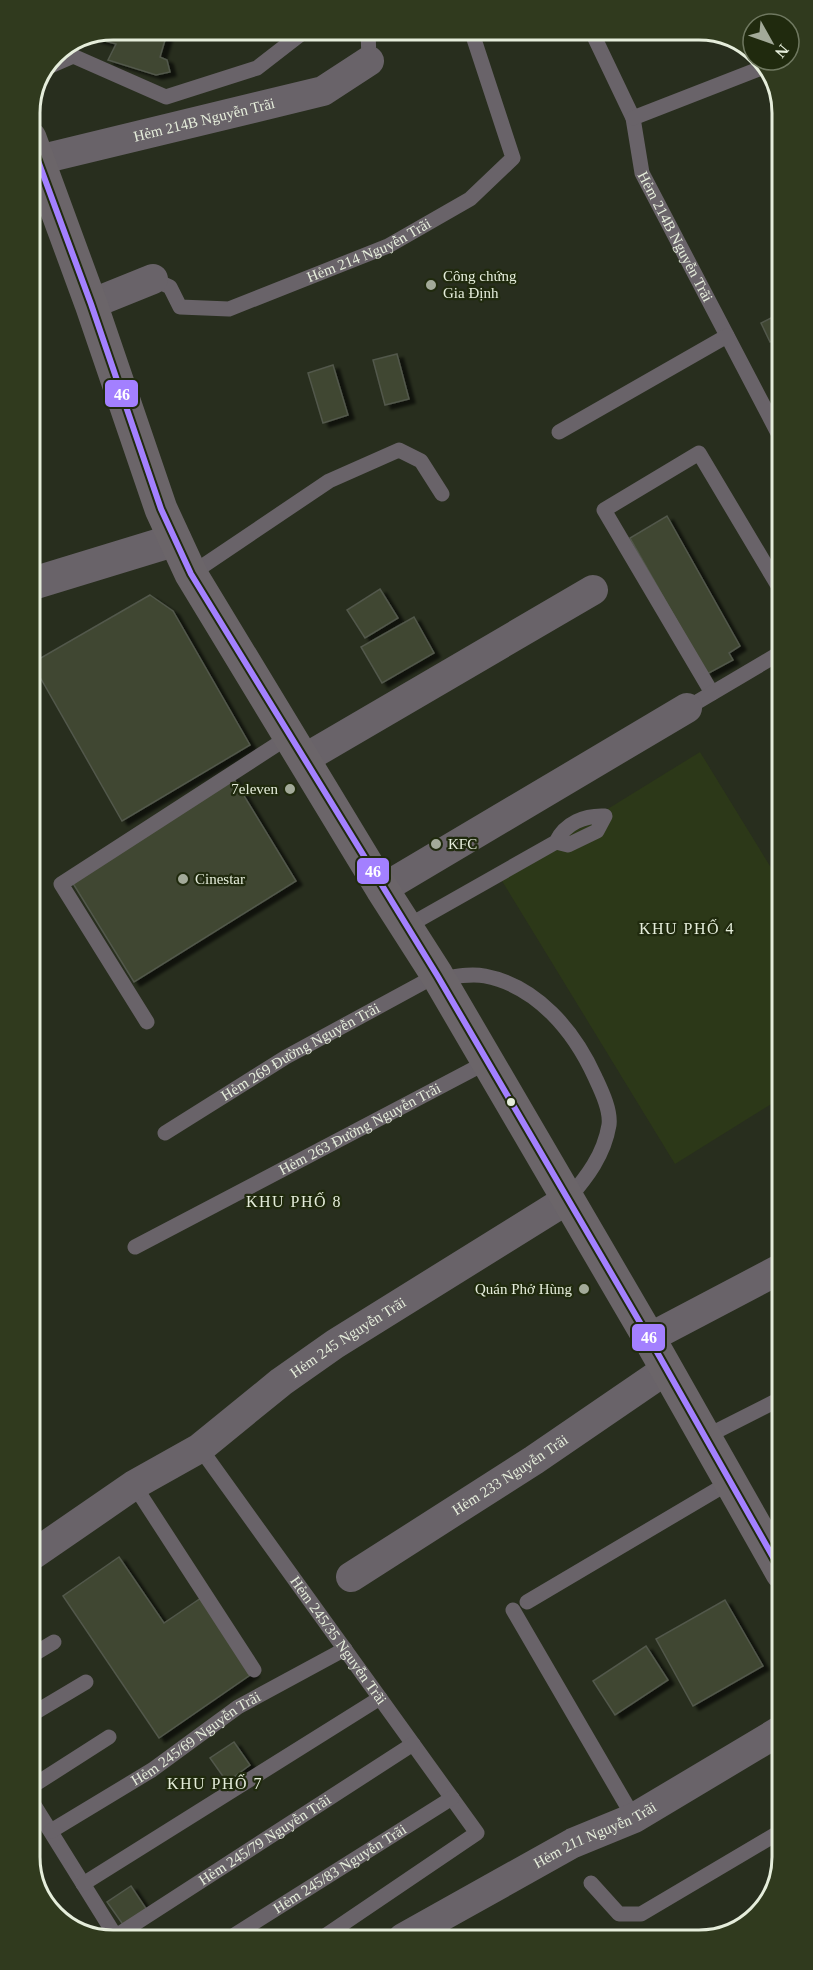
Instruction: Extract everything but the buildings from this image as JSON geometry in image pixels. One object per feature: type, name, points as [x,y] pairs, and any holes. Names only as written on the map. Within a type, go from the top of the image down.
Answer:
[{"type":"main road","points":[[41,168],[91,304],[161,509],[191,574],[438,977],[667,1369],[772,1556]]},
{"type":"street","name":"Hẻm 214B Nguyễn Trãi","points":[[41,148],[323,91],[369,61]]},
{"type":"street","name":"Hẻm 214 Nguyễn Trãi","points":[[91,304],[153,279]]},
{"type":"street","points":[[41,581],[175,540]]},
{"type":"street","points":[[297,748],[592,590]]},
{"type":"street","points":[[382,889],[687,708]]},
{"type":"street","name":"Hẻm 245 Nguyễn Trãi","points":[[41,1549],[135,1485],[200,1448],[281,1382],[335,1344],[568,1199]]},
{"type":"street","points":[[649,1338],[772,1273]]},
{"type":"street","name":"Hẻm 233 Nguyễn Trãi","points":[[351,1577],[534,1460],[667,1369]]},
{"type":"street","name":"Hẻm 211 Nguyễn Trãi","points":[[418,1930],[573,1842],[634,1818],[772,1736]]},
{"type":"lane","points":[[74,53],[166,97],[257,68],[292,41]]},
{"type":"lane","name":"Hẻm 214B Nguyễn Trãi","points":[[368,41],[369,61]]},
{"type":"lane","name":"Hẻm 214 Nguyễn Trãi","points":[[153,279],[170,287],[180,307],[229,309],[388,246],[470,199],[513,158],[475,41]]},
{"type":"lane","name":"Hẻm 214B Nguyễn Trãi","points":[[596,41],[633,118],[642,173],[772,422]]},
{"type":"lane","points":[[633,118],[751,72]]},
{"type":"lane","points":[[559,432],[727,336]]},
{"type":"lane","points":[[191,574],[329,481],[399,450],[421,461],[442,494]]},
{"type":"lane","points":[[712,693],[604,510],[699,453],[772,576]]},
{"type":"lane","points":[[687,708],[772,658]]},
{"type":"lane","points":[[147,1022],[61,884],[297,748]]},
{"type":"lane","points":[[406,927],[556,842]]},
{"type":"lane","name":"Hẻm 269 Đường Nguyễn Trãi","points":[[165,1133],[286,1057],[438,977],[468,974],[486,976],[521,990],[567,1028],[590,1066],[603,1095],[609,1123],[595,1167],[568,1199]]},
{"type":"lane","name":"Hẻm 263 Đường Nguyễn Trãi","points":[[135,1247],[488,1062]]},
{"type":"lane","points":[[705,1437],[772,1403]]},
{"type":"lane","name":"Hẻm 245/35 Nguyễn Trãi","points":[[200,1448],[477,1833],[335,1929]]},
{"type":"lane","points":[[634,1818],[520,1606],[730,1482]]},
{"type":"lane","points":[[135,1485],[254,1670]]},
{"type":"lane","points":[[41,1649],[54,1642]]},
{"type":"lane","name":"Hẻm 245/69 Nguyễn Trãi","points":[[51,1831],[152,1770],[238,1707],[345,1649]]},
{"type":"lane","points":[[41,1709],[86,1682]]},
{"type":"lane","points":[[83,1884],[380,1698]]},
{"type":"lane","points":[[41,1781],[109,1737]]},
{"type":"lane","name":"Hẻm 245/79 Nguyễn Trãi","points":[[131,1929],[413,1744]]},
{"type":"lane","name":"Hẻm 245/83 Nguyễn Trãi","points":[[244,1929],[452,1798]]},
{"type":"lane","points":[[41,1816],[111,1929]]},
{"type":"lane","points":[[591,1882],[619,1914],[641,1914],[772,1837]]},
{"type":"shaded area","points":[[700,752],[772,869],[772,1104],[675,1164],[499,876]]},
{"type":"transit line","name":"46","points":[[41,169],[91,304],[161,509],[191,574],[437,975],[649,1338],[772,1555]]},
{"type":"place","name":"Công chứng Gia Định","points":[[431,285]]},
{"type":"place","name":"7eleven","points":[[290,789]]},
{"type":"place","name":"KFC","points":[[436,844]]},
{"type":"place","name":"Cinestar","points":[[183,879]]},
{"type":"place","name":"Quán Phở Hùng","points":[[584,1289]]},
{"type":"district","name":"KHU PHỐ 4","points":[[687,928]]},
{"type":"district","name":"KHU PHỐ 8","points":[[294,1201]]},
{"type":"district","name":"KHU PHỐ 7","points":[[215,1783]]}]
